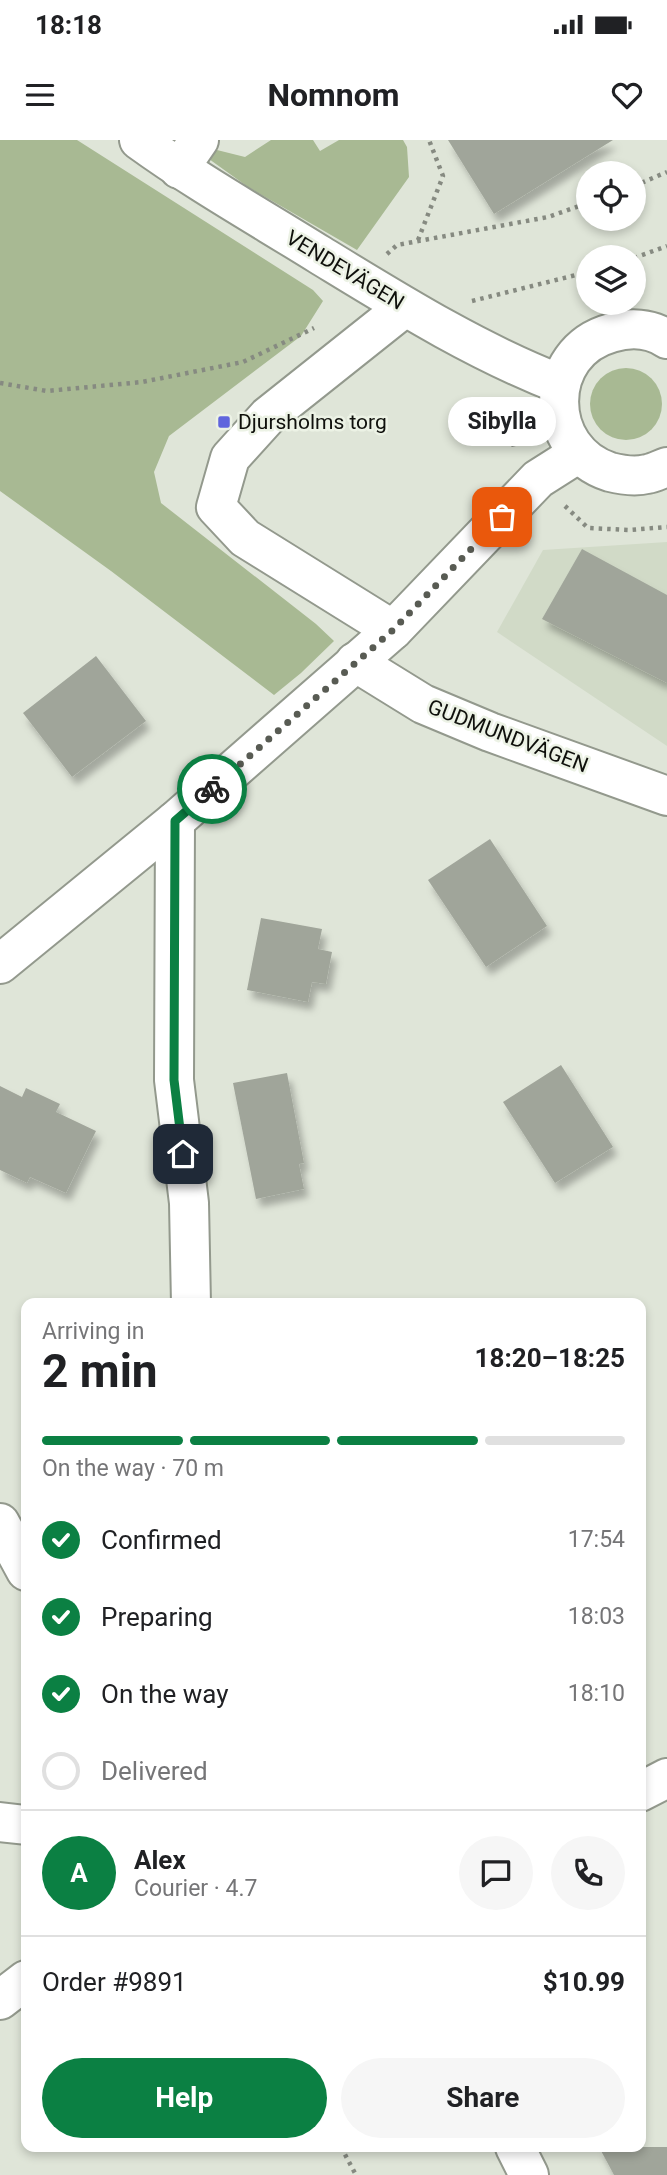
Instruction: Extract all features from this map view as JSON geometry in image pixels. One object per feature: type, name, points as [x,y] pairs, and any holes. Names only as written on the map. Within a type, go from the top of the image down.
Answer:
[{"type":"street","name":"VENDEVÄGEN","points":[[139,140],[189,154],[405,307],[518,368],[560,384]]},
{"type":"street","points":[[393,630],[245,538],[216,507],[230,458],[268,416],[405,307]]},
{"type":"street","points":[[667,339],[656,332],[626,329],[597,337],[574,357],[560,384],[558,409],[564,433],[579,453],[598,468],[622,475],[646,475],[667,467]]},
{"type":"street","points":[[0,964],[175,821],[393,630],[538,479],[579,453]]},
{"type":"street","name":"GUDMUNDVÄGEN","points":[[355,662],[423,704],[490,732],[667,796]]},
{"type":"street","points":[[175,821],[174,1080],[189,1203],[191,1298]]},
{"type":"street","points":[[0,1523],[21,1562]]},
{"type":"street","points":[[646,1789],[667,1778]]},
{"type":"street","points":[[0,1822],[21,1824]]},
{"type":"street","points":[[0,2000],[21,1984]]},
{"type":"street","points":[[518,2152],[529,2175]]},
{"type":"path","points":[[418,241],[443,176],[429,140]]},
{"type":"path","points":[[646,181],[667,172]]},
{"type":"path","points":[[379,261],[397,245],[548,218],[576,208]]},
{"type":"path","points":[[646,254],[667,246]]},
{"type":"path","points":[[467,302],[576,275]]},
{"type":"path","points":[[0,383],[47,391],[142,382],[243,362],[316,327]]},
{"type":"path","points":[[344,2152],[356,2175]]},
{"type":"shaded area","points":[[667,542],[667,746],[497,632],[543,550]]},
{"type":"green space","points":[[0,140],[77,140],[313,290],[323,301],[301,336],[169,436],[154,472],[161,503],[334,641],[274,695],[111,571],[0,491]]},
{"type":"green space","points":[[271,140],[313,140],[320,151],[339,140],[403,140],[407,147],[409,177],[357,250],[248,187],[209,159],[217,150],[245,157]]},
{"type":"green space","points":[[626,368],[646,374],[656,384],[662,404],[656,424],[646,434],[626,440],[606,434],[596,424],[590,404],[596,384],[606,374]]},
{"type":"building","points":[[448,140],[613,140],[576,161],[494,214]]},
{"type":"building","points":[[582,549],[667,595],[667,683],[542,619]]},
{"type":"building","points":[[96,656],[146,721],[72,777],[23,713]]},
{"type":"building","points":[[490,839],[547,926],[486,967],[428,880]]},
{"type":"building","points":[[261,918],[322,929],[318,949],[332,952],[326,984],[312,982],[308,1002],[247,990]]},
{"type":"building","points":[[561,1065],[613,1147],[555,1183],[503,1102]]},
{"type":"building","points":[[287,1073],[304,1163],[299,1164],[304,1189],[256,1199],[233,1083]]},
{"type":"building","points":[[0,1086],[22,1097],[26,1088],[60,1104],[56,1112],[96,1131],[66,1193],[30,1177],[27,1183],[0,1170]]},
{"type":"building","points":[[646,2147],[667,2147],[667,2175],[614,2175],[602,2152],[646,2152]]},
{"type":"way so far","points":[[212,789],[393,630],[502,517]]},
{"type":"place","name":"Djursholms torg","points":[[224,422]]},
{"type":"place","name":"Sibylla","points":[[502,517]]},
{"type":"route","points":[[183,1154],[174,1080],[175,821],[212,789]]}]
